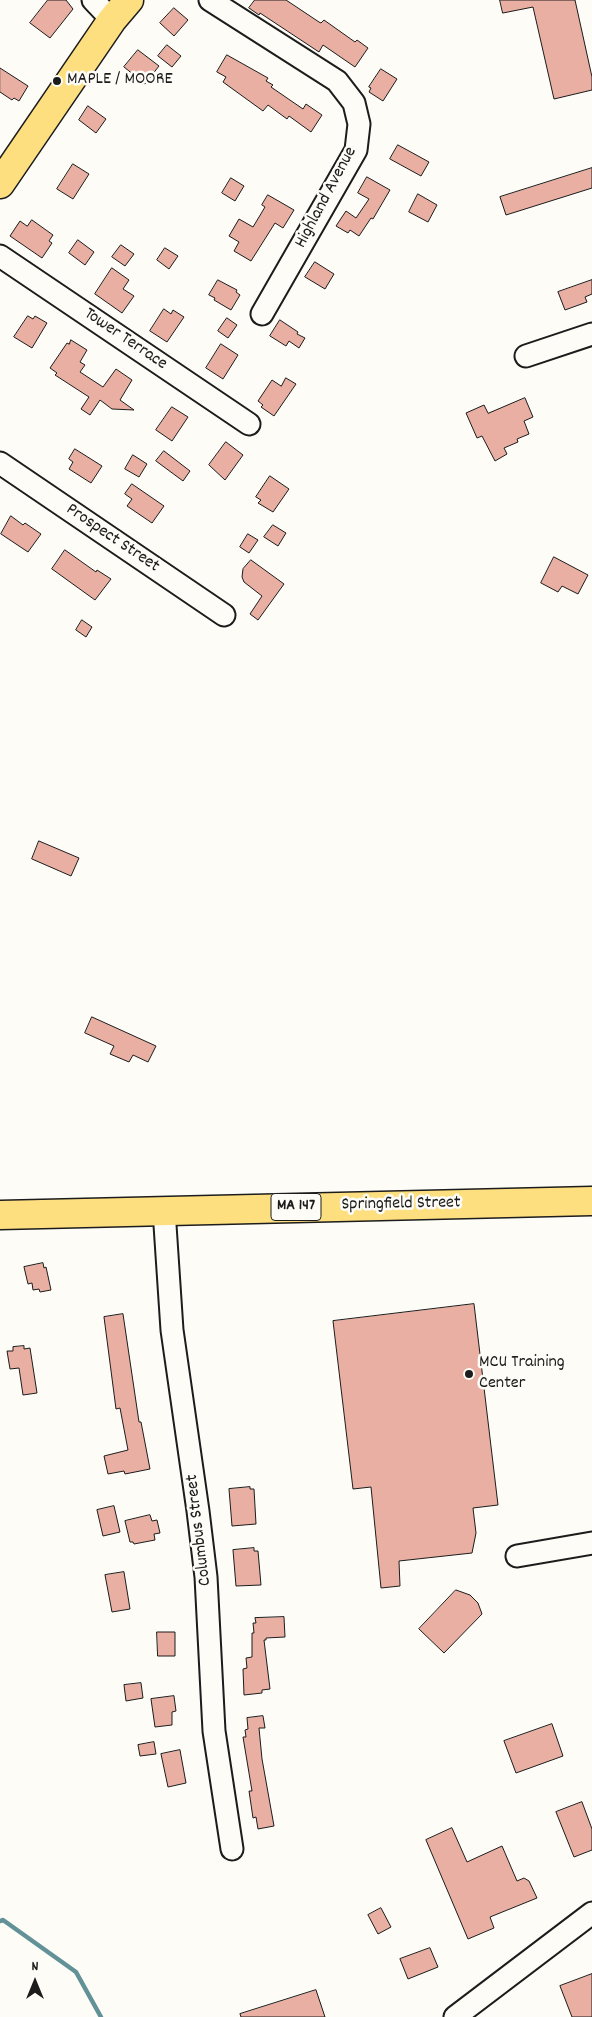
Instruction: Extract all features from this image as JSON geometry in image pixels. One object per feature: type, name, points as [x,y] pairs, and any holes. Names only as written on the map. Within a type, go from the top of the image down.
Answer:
[{"type":"main road","points":[[0,184],[120,10]]},
{"type":"main road","name":"Springfield Street","points":[[0,1215],[592,1201]]},
{"type":"street","points":[[93,0],[120,10]]},
{"type":"street","name":"Highland Avenue","points":[[210,0],[337,82],[354,103],[359,124],[356,150],[262,314]]},
{"type":"street","name":"Tower Terrace","points":[[0,256],[249,424]]},
{"type":"street","points":[[526,356],[592,334]]},
{"type":"street","name":"Prospect Street","points":[[0,463],[224,615]]},
{"type":"street","name":"Columbus Street","points":[[164,1210],[172,1330],[206,1577],[214,1731],[232,1849]]},
{"type":"street","points":[[517,1556],[592,1542]]},
{"type":"street","points":[[454,2017],[592,1913]]},
{"type":"building","points":[[48,0],[66,0],[73,9],[50,38],[30,23]]},
{"type":"building","points":[[255,0],[286,0],[319,22],[321,23],[324,20],[355,42],[357,40],[368,48],[355,67],[323,45],[319,52],[260,13],[259,15],[249,8]]},
{"type":"building","points":[[500,0],[575,0],[592,77],[592,90],[554,99],[533,7],[503,13]]},
{"type":"building","points":[[174,8],[188,20],[174,36],[160,23]]},
{"type":"building","points":[[167,45],[181,56],[172,67],[158,56]]},
{"type":"building","points":[[138,50],[159,66],[145,84],[124,67]]},
{"type":"building","points":[[227,55],[268,78],[266,81],[273,85],[271,87],[303,109],[306,104],[322,115],[311,132],[289,116],[287,119],[268,105],[263,111],[223,82],[226,77],[217,72]]},
{"type":"building","points":[[0,68],[28,86],[19,101],[14,98],[12,100],[0,92]]},
{"type":"building","points":[[381,69],[397,79],[383,101],[369,92],[371,88],[369,87]]},
{"type":"building","points":[[88,106],[106,119],[96,133],[79,120]]},
{"type":"building","points":[[398,145],[429,162],[421,176],[390,159]]},
{"type":"building","points":[[73,164],[89,174],[73,199],[57,189]]},
{"type":"building","points":[[592,168],[592,188],[506,215],[500,197]]},
{"type":"building","points":[[367,177],[390,190],[373,219],[371,218],[359,236],[350,230],[348,233],[336,226],[346,211],[356,218],[369,199],[358,193]]},
{"type":"building","points":[[231,178],[244,186],[235,201],[222,193]]},
{"type":"building","points":[[418,194],[437,205],[428,222],[409,212]]},
{"type":"building","points":[[268,195],[294,210],[283,228],[275,223],[251,261],[234,251],[239,242],[229,236],[239,219],[253,227],[265,207],[262,205]]},
{"type":"building","points":[[32,220],[53,235],[49,241],[52,243],[42,258],[10,236],[20,221],[27,226]]},
{"type":"building","points":[[78,240],[94,252],[85,265],[69,253]]},
{"type":"building","points":[[121,245],[134,254],[125,266],[112,257]]},
{"type":"building","points":[[165,248],[178,256],[169,269],[157,260]]},
{"type":"building","points":[[315,262],[334,274],[325,289],[305,277]]},
{"type":"building","points":[[112,268],[129,280],[123,289],[134,296],[122,313],[95,294]]},
{"type":"building","points":[[218,280],[237,290],[236,292],[240,295],[231,310],[209,295]]},
{"type":"building","points":[[592,280],[592,294],[585,297],[587,302],[565,310],[558,292]]},
{"type":"building","points":[[164,309],[171,314],[173,310],[184,317],[167,342],[150,331]]},
{"type":"building","points":[[28,316],[33,319],[35,316],[47,323],[32,348],[14,337]]},
{"type":"building","points":[[227,318],[237,325],[228,338],[218,331]]},
{"type":"building","points":[[280,320],[305,338],[299,348],[289,341],[286,346],[270,336]]},
{"type":"building","points":[[71,340],[87,350],[80,362],[85,365],[80,372],[103,387],[116,369],[132,380],[120,400],[134,410],[112,409],[100,400],[90,415],[81,409],[89,397],[55,375],[57,373],[50,368]]},
{"type":"building","points":[[221,344],[238,355],[223,379],[206,368]]},
{"type":"building","points":[[286,378],[296,384],[274,416],[261,407],[263,405],[258,401],[272,380],[281,386]]},
{"type":"building","points":[[525,398],[533,417],[524,421],[529,434],[517,439],[518,442],[504,448],[507,454],[495,461],[482,436],[477,438],[466,413],[484,405],[488,413]]},
{"type":"building","points":[[172,407],[188,417],[172,441],[156,430]]},
{"type":"building","points":[[226,442],[243,455],[225,480],[209,465]]},
{"type":"building","points":[[75,449],[102,466],[91,483],[69,469],[73,462],[69,459]]},
{"type":"building","points":[[164,451],[190,471],[183,481],[156,461]]},
{"type":"building","points":[[133,455],[147,464],[139,477],[125,469]]},
{"type":"building","points":[[270,476],[289,489],[273,512],[258,503],[261,500],[256,497]]},
{"type":"building","points":[[132,484],[164,506],[152,523],[127,506],[132,499],[125,494]]},
{"type":"building","points":[[11,516],[23,525],[25,523],[41,534],[28,552],[1,534]]},
{"type":"building","points":[[273,525],[286,533],[278,546],[264,537]]},
{"type":"building","points":[[248,534],[258,540],[249,553],[240,547]]},
{"type":"building","points":[[65,550],[96,572],[97,570],[111,579],[95,600],[52,569]]},
{"type":"building","points":[[554,557],[588,575],[578,594],[562,586],[558,592],[541,583]]},
{"type":"building","points":[[251,560],[284,584],[258,620],[250,614],[262,596],[244,582],[242,577],[243,569]]},
{"type":"building","points":[[82,620],[92,627],[86,637],[76,630]]},
{"type":"building","points":[[39,841],[79,858],[71,876],[32,859]]},
{"type":"building","points":[[92,1017],[156,1046],[148,1062],[133,1055],[129,1062],[110,1054],[114,1046],[85,1033]]},
{"type":"building","points":[[43,1263],[44,1268],[46,1267],[51,1290],[40,1292],[39,1289],[33,1290],[32,1283],[28,1284],[24,1267]]},
{"type":"building","points":[[474,1304],[498,1505],[473,1508],[476,1533],[472,1553],[399,1561],[400,1586],[381,1588],[371,1487],[353,1489],[333,1321]]},
{"type":"building","points":[[123,1314],[139,1422],[141,1422],[150,1469],[125,1474],[124,1471],[108,1474],[104,1456],[128,1450],[120,1408],[116,1409],[104,1317]]},
{"type":"building","points":[[24,1346],[24,1349],[30,1348],[37,1393],[23,1395],[19,1368],[10,1369],[7,1351],[13,1351],[13,1347]]},
{"type":"building","points":[[250,1487],[250,1489],[254,1489],[256,1524],[232,1526],[229,1489]]},
{"type":"building","points":[[114,1506],[120,1532],[103,1536],[97,1510]]},
{"type":"building","points":[[150,1515],[152,1521],[157,1520],[160,1533],[154,1534],[155,1540],[134,1544],[130,1542],[125,1521]]},
{"type":"building","points":[[254,1548],[254,1551],[258,1551],[261,1585],[236,1586],[233,1550]]},
{"type":"building","points":[[124,1572],[130,1609],[112,1612],[105,1575]]},
{"type":"building","points":[[456,1590],[470,1595],[478,1603],[482,1614],[444,1653],[419,1629]]},
{"type":"building","points":[[284,1617],[285,1637],[266,1638],[264,1640],[270,1689],[262,1690],[262,1693],[244,1695],[243,1669],[247,1668],[246,1658],[252,1657],[252,1633],[254,1633],[253,1623],[256,1623],[255,1618]]},
{"type":"building","points":[[157,1632],[175,1632],[175,1656],[158,1656]]},
{"type":"building","points":[[141,1683],[143,1698],[126,1701],[124,1685]]},
{"type":"building","points":[[174,1696],[176,1711],[172,1712],[172,1725],[155,1727],[151,1699]]},
{"type":"building","points":[[263,1716],[265,1728],[259,1728],[262,1759],[274,1826],[258,1829],[256,1817],[253,1818],[249,1791],[252,1791],[243,1737],[246,1737],[245,1730],[248,1729],[247,1718]]},
{"type":"building","points":[[552,1724],[563,1756],[516,1773],[504,1741]]},
{"type":"building","points":[[154,1742],[156,1754],[140,1756],[138,1745]]},
{"type":"building","points":[[180,1750],[186,1783],[168,1787],[161,1754]]},
{"type":"building","points":[[582,1802],[592,1829],[592,1850],[574,1857],[556,1812]]},
{"type":"building","points":[[452,1828],[467,1862],[502,1846],[517,1881],[524,1878],[529,1881],[537,1898],[490,1917],[494,1928],[468,1939],[426,1840]]},
{"type":"building","points":[[381,1908],[391,1927],[378,1934],[368,1915]]},
{"type":"building","points":[[430,1948],[438,1967],[408,1979],[400,1959]]},
{"type":"building","points":[[592,1974],[592,2017],[572,2017],[560,1986]]},
{"type":"building","points":[[316,1990],[325,2017],[241,2017],[240,2014]]},
{"type":"waterway","points":[[0,1921],[3,1920],[76,1972],[101,2017]]},
{"type":"place","name":"MAPLE / MOORE","points":[[57,81]]},
{"type":"place","name":"MCU Training Center","points":[[469,1374]]}]
